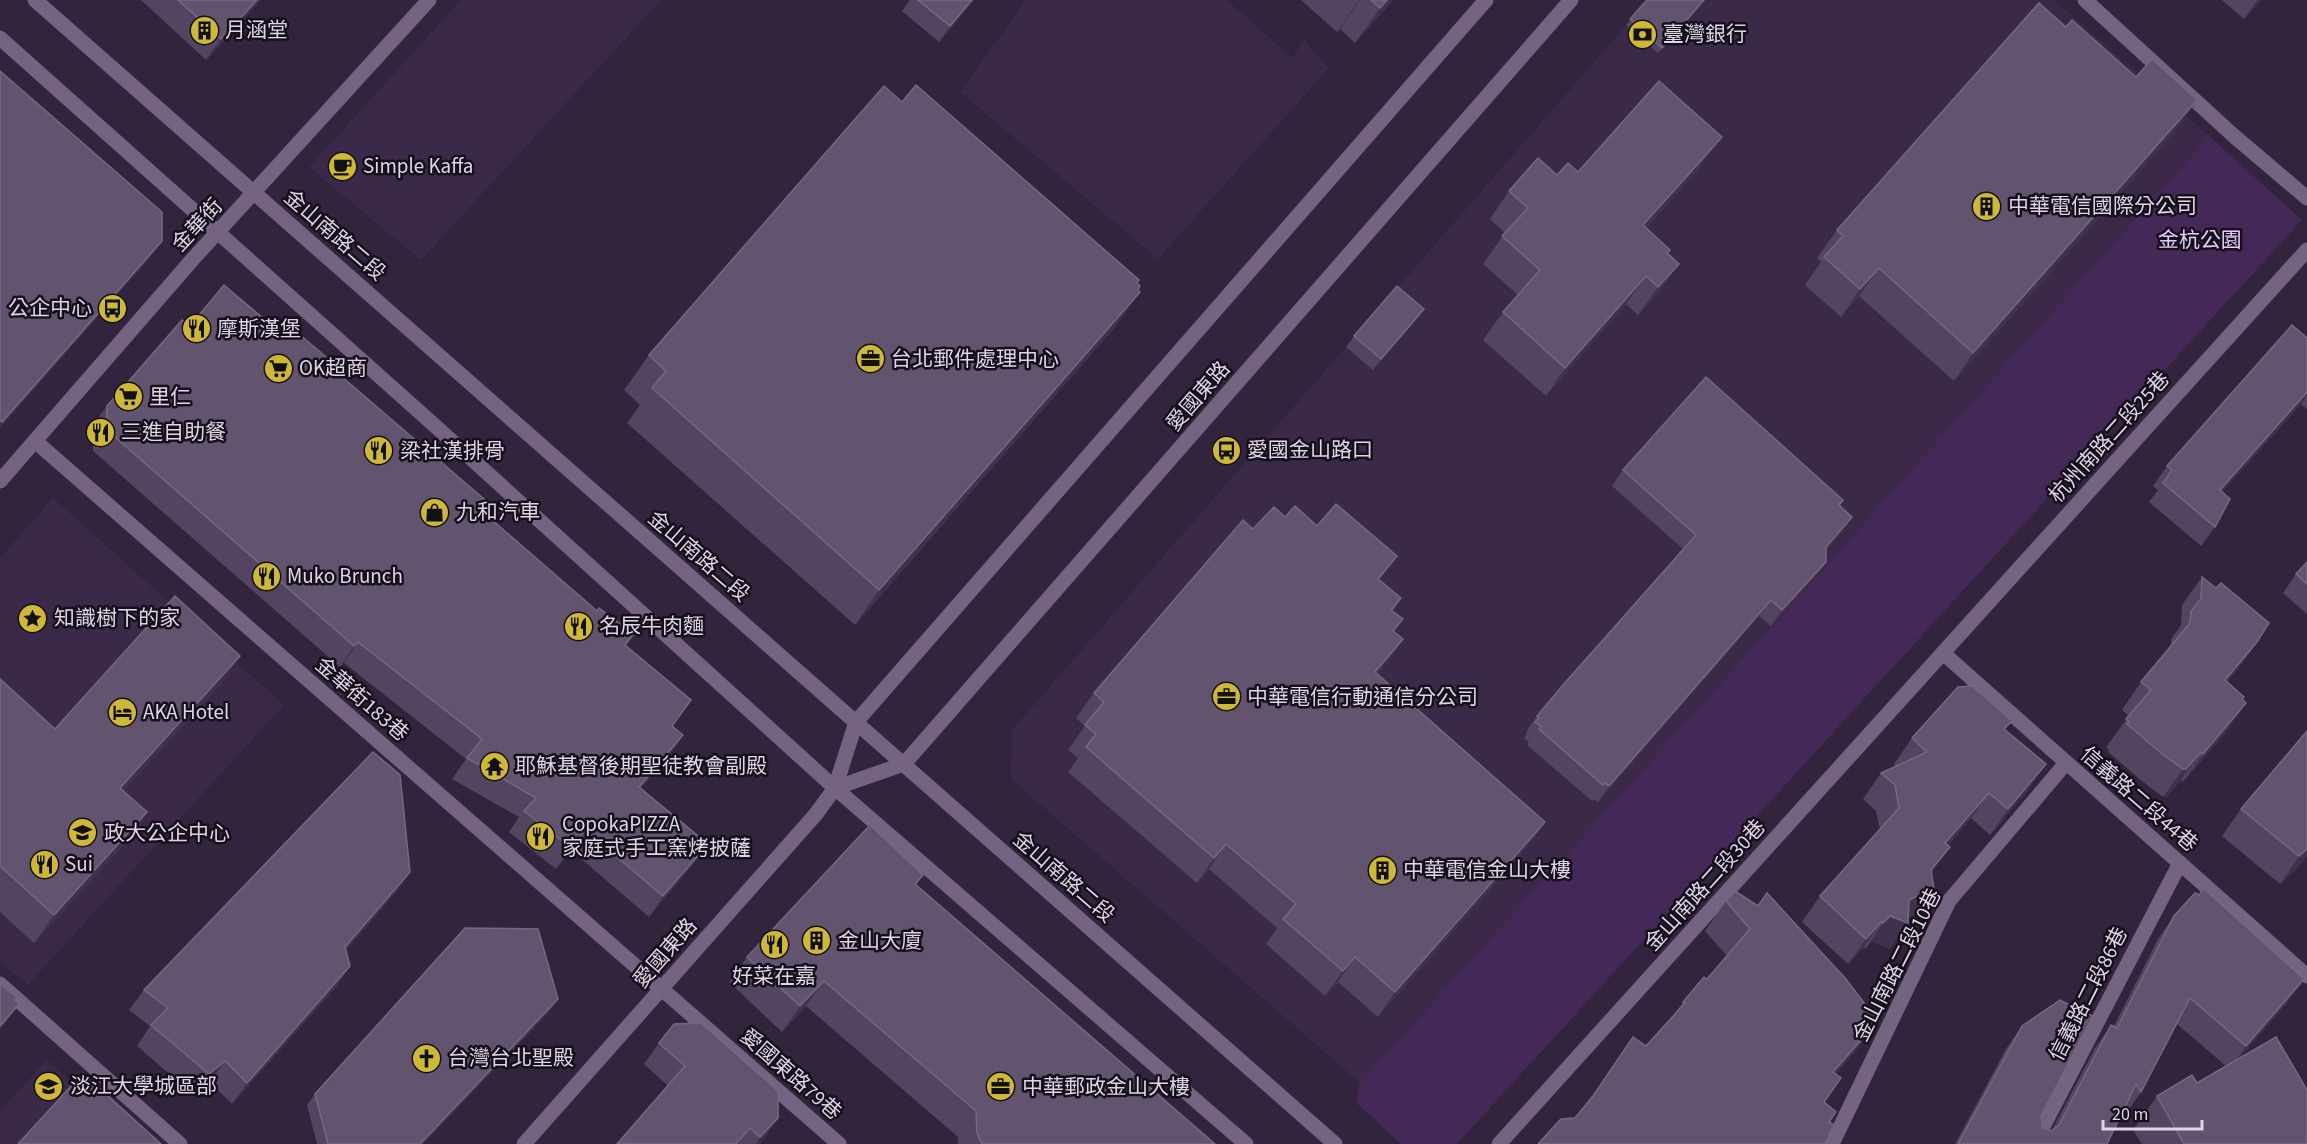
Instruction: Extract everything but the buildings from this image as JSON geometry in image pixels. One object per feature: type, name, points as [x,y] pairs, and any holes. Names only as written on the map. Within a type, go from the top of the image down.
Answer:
[{"type":"street","name":"金山南路二段","points":[[35,0],[1335,1144]]},
{"type":"street","name":"金華街","points":[[0,481],[192,260],[429,0]]},
{"type":"street","name":"愛國東路","points":[[524,1144],[816,814],[835,788],[856,722],[1486,0]]},
{"type":"street","name":"愛國東路","points":[[835,788],[904,764],[1571,0]]},
{"type":"street","points":[[2085,0],[2234,136],[2307,198]]},
{"type":"street","points":[[0,38],[219,232],[835,788],[1246,1144]]},
{"type":"street","name":"杭州南路二段25巷","points":[[1943,653],[2307,250]]},
{"type":"street","name":"金華街183巷","points":[[35,441],[661,988]]},
{"type":"street","name":"信義路二段44巷","points":[[1943,653],[2307,976]]},
{"type":"street","name":"金山南路二段30巷","points":[[1499,1144],[1943,653]]},
{"type":"street","name":"金山南路二段10巷","points":[[1832,1144],[1949,901],[2066,763]]},
{"type":"street","name":"信義路二段86巷","points":[[2034,1144],[2180,863]]},
{"type":"street","points":[[0,984],[180,1144]]},
{"type":"street","name":"愛國東路79巷","points":[[661,988],[839,1144]]},
{"type":"shaded area","points":[[461,0],[661,0],[421,260],[309,167]]},
{"type":"shaded area","points":[[1026,0],[1227,0],[1292,58],[1304,40],[1329,68],[1158,259],[960,92]]},
{"type":"shaded area","points":[[1648,0],[2054,0],[2209,136],[1768,631],[1360,1083],[1011,779],[1012,730]]},
{"type":"shaded area","name":"政大公企中心","points":[[53,498],[284,705],[28,985],[0,962],[0,558]]},
{"type":"shaded area","name":"淡江大學城區部","points":[[47,1060],[136,1144],[0,1144],[0,1111]]},
{"type":"green space","name":"金杭公園","points":[[2209,136],[2302,220],[1457,1144],[1401,1144],[1356,1103],[1360,1083],[1768,631]]},
{"type":"place","name":"月涵堂","points":[[204,30]]},
{"type":"place","name":"臺灣銀行","points":[[1642,34]]},
{"type":"place","name":"Simple Kaffa","points":[[342,166]]},
{"type":"place","name":"中華電信國際分公司","points":[[1987,206]]},
{"type":"place","name":"公企中心","points":[[113,308]]},
{"type":"place","name":"摩斯漢堡","points":[[196,329]]},
{"type":"place","name":"台北郵件處理中心","points":[[870,359]]},
{"type":"place","name":"OK超商","points":[[278,368]]},
{"type":"place","name":"里仁","points":[[128,397]]},
{"type":"place","name":"三進自助餐","points":[[100,432]]},
{"type":"place","name":"愛國金山路口","points":[[1226,450]]},
{"type":"place","name":"梁社漢排骨","points":[[379,451]]},
{"type":"place","name":"九和汽車","points":[[435,512]]},
{"type":"place","name":"Muko Brunch","points":[[266,576]]},
{"type":"place","name":"知識樹下的家","points":[[33,618]]},
{"type":"place","name":"名辰牛肉麵","points":[[578,626]]},
{"type":"place","name":"中華電信行動通信分公司","points":[[1226,697]]},
{"type":"place","name":"AKA Hotel","points":[[122,712]]},
{"type":"place","name":"耶穌基督後期聖徒教會副殿","points":[[494,766]]},
{"type":"place","name":"政大公企中心","points":[[83,833]]},
{"type":"place","name":"CopokaPIZZA 家庭式手工窯烤披薩","points":[[541,836]]},
{"type":"place","name":"Sui","points":[[44,864]]},
{"type":"place","name":"中華電信金山大樓","points":[[1382,870]]},
{"type":"place","name":"金山大廈","points":[[817,941]]},
{"type":"place","name":"好菜在嘉","points":[[774,945]]},
{"type":"place","name":"台灣台北聖殿","points":[[427,1058]]},
{"type":"place","name":"淡江大學城區部","points":[[49,1086]]},
{"type":"place","name":"中華郵政金山大樓","points":[[1001,1087]]}]
